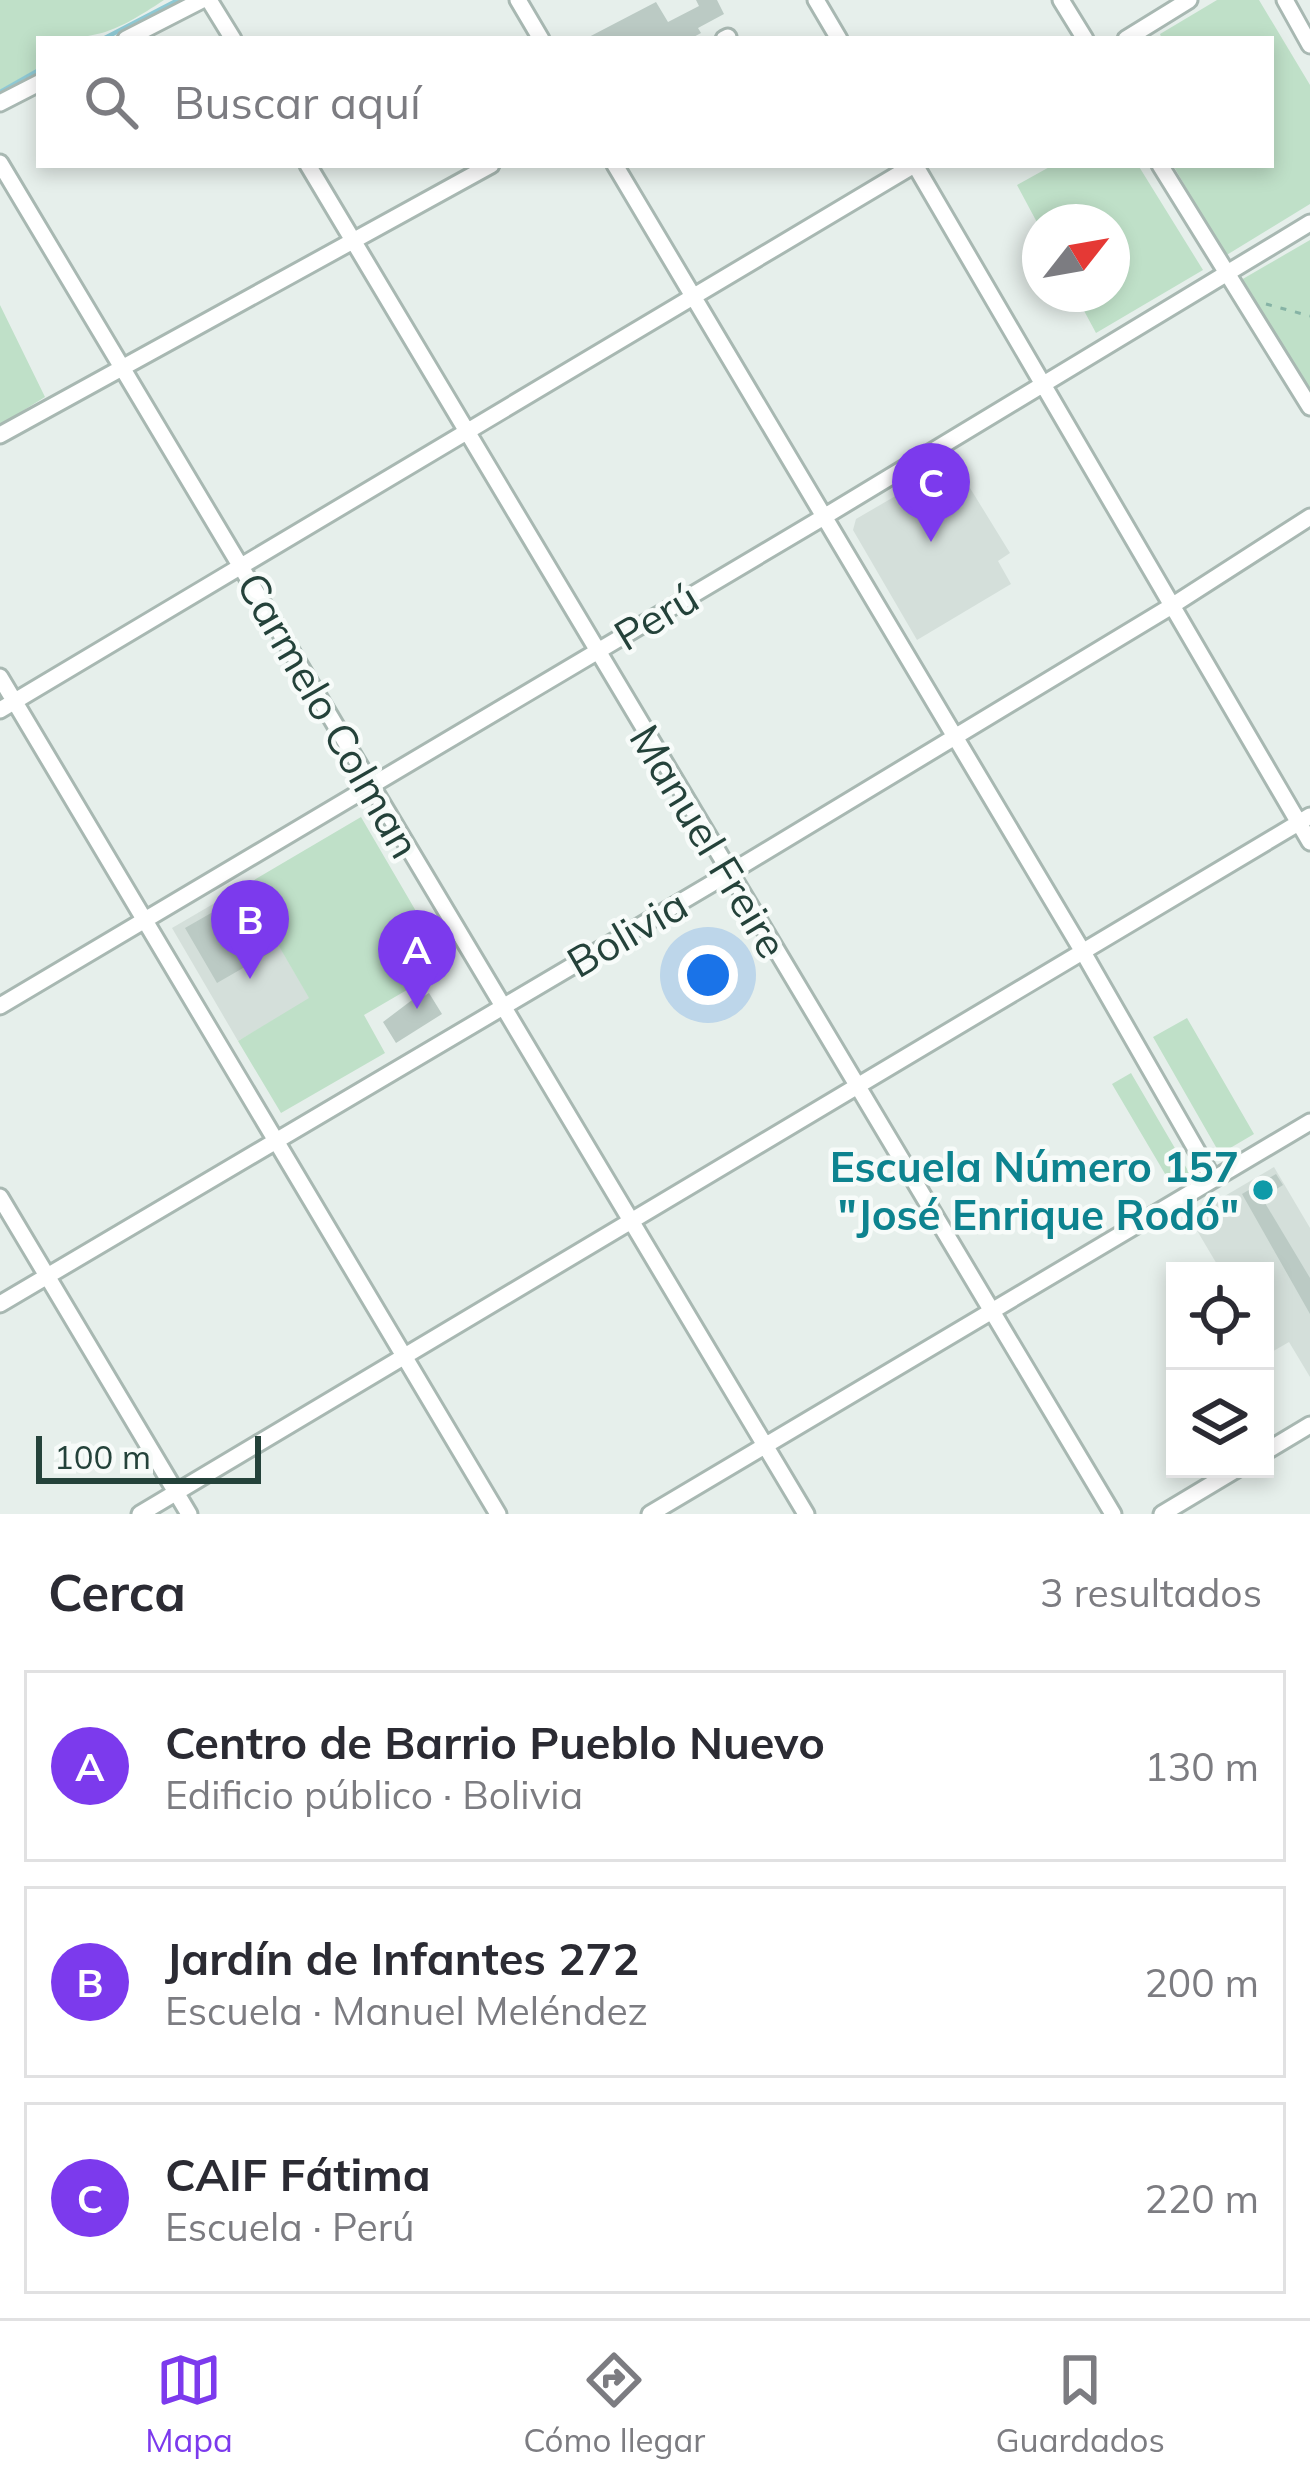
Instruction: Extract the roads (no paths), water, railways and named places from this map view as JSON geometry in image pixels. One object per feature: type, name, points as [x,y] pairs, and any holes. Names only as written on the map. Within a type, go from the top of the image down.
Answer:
[{"type":"street","points":[[132,36],[206,0],[231,36]]},
{"type":"street","points":[[518,0],[539,36]]},
{"type":"street","points":[[816,0],[837,36]]},
{"type":"street","points":[[1061,0],[1083,36]]},
{"type":"street","points":[[1131,36],[1189,0]]},
{"type":"street","points":[[1285,0],[1310,46]]},
{"type":"street","points":[[0,103],[36,85]]},
{"type":"street","name":"Carmelo Colman","points":[[0,163],[806,1514]]},
{"type":"street","name":"Manuel Freire","points":[[310,168],[1113,1514]]},
{"type":"street","points":[[0,435],[485,168]]},
{"type":"street","points":[[617,168],[1213,1179]]},
{"type":"street","points":[[7,706],[910,168]]},
{"type":"street","points":[[917,168],[1170,607],[1305,820],[1310,842]]},
{"type":"street","points":[[1162,168],[1310,407]]},
{"type":"street","name":"Perú","points":[[0,1006],[1310,223]]},
{"type":"street","name":"Bolivia","points":[[0,1304],[728,874],[1310,517]]},
{"type":"street","points":[[0,676],[7,706],[145,921],[498,1514]]},
{"type":"street","points":[[140,1514],[1305,820]]},
{"type":"street","points":[[650,1514],[1310,1122]]},
{"type":"street","points":[[0,1198],[189,1514]]},
{"type":"street","points":[[1274,1447],[1310,1425]]},
{"type":"street","points":[[1162,1514],[1222,1478]]},
{"type":"waterway","points":[[109,36],[178,0]]},
{"type":"waterway","points":[[0,92],[36,72]]},
{"type":"place","name":"CAIF Fátima","points":[[931,542]]},
{"type":"place","name":"Jardín de Infantes 272","points":[[250,979]]},
{"type":"place","name":"Centro de Barrio Pueblo Nuevo","points":[[417,1009]]},
{"type":"place","name":"Escuela Número 157 \"José Enrique Rodó\"","points":[[1263,1190]]}]
